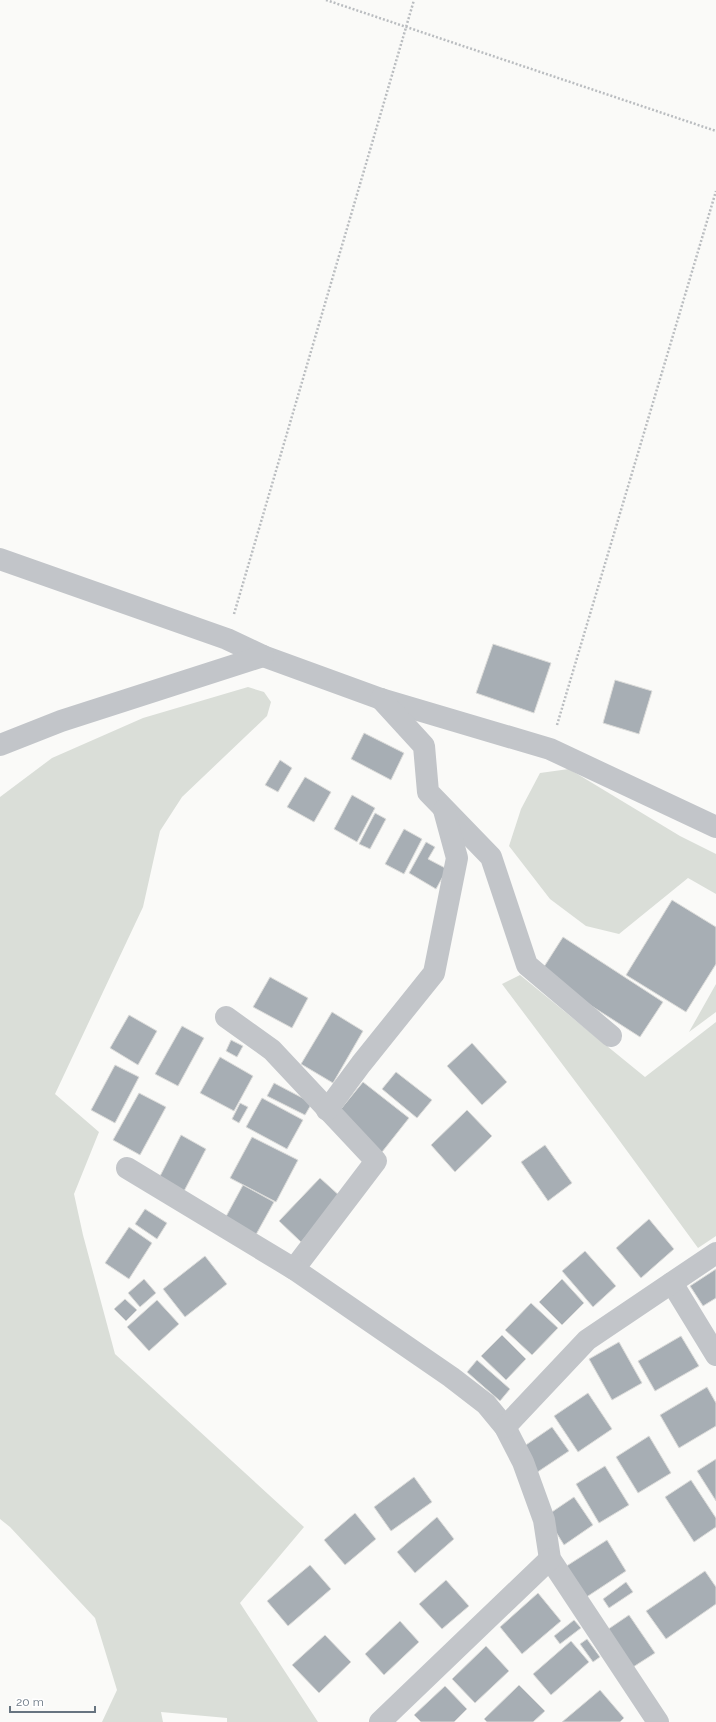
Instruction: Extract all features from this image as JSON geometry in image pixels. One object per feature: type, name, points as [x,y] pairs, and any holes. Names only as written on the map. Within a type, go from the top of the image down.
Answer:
[{"type":"street","points":[[0,559],[227,639],[263,656],[381,699],[550,749],[716,826]]},
{"type":"street","points":[[0,745],[61,721],[263,656]]},
{"type":"street","points":[[381,699],[424,746],[428,792],[490,857],[527,965],[611,1036]]},
{"type":"street","points":[[327,1110],[434,973],[456,858],[444,809]]},
{"type":"street","points":[[226,1017],[272,1050],[376,1162],[294,1268]]},
{"type":"street","points":[[127,1168],[294,1268],[451,1377],[486,1404],[504,1427],[523,1462],[541,1512],[550,1559],[658,1722]]},
{"type":"street","points":[[504,1427],[587,1340],[716,1253]]},
{"type":"street","points":[[672,1283],[716,1355]]},
{"type":"street","points":[[380,1722],[550,1559]]},
{"type":"path","points":[[326,0],[716,131]]},
{"type":"path","points":[[227,639],[414,0]]},
{"type":"path","points":[[550,749],[716,191]]},
{"type":"shaded area","points":[[248,687],[264,692],[271,702],[267,716],[182,797],[160,831],[143,907],[55,1094],[99,1132],[74,1194],[83,1235],[115,1354],[304,1527],[240,1603],[318,1722],[227,1722],[227,1718],[161,1712],[163,1722],[102,1722],[117,1690],[95,1618],[10,1527],[0,1519],[0,797],[52,758],[143,718]]},
{"type":"shaded area","points":[[569,769],[680,836],[716,854],[716,894],[688,878],[619,934],[586,926],[550,899],[509,846],[521,809],[540,773]]},
{"type":"shaded area","points":[[520,975],[645,1077],[716,1022],[716,1236],[698,1248],[502,984]]},
{"type":"shaded area","points":[[716,984],[716,1012],[689,1032]]},
{"type":"building","points":[[493,644],[551,663],[534,713],[476,693]]},
{"type":"building","points":[[615,680],[652,691],[639,734],[603,723]]},
{"type":"building","points":[[364,733],[404,753],[391,780],[351,759]]},
{"type":"building","points":[[280,760],[292,768],[278,792],[265,785]]},
{"type":"building","points":[[305,777],[331,792],[314,822],[287,807]]},
{"type":"building","points":[[352,795],[375,808],[357,842],[334,829]]},
{"type":"building","points":[[375,813],[386,819],[370,849],[359,844]]},
{"type":"building","points":[[404,829],[422,839],[404,874],[385,864]]},
{"type":"building","points":[[426,842],[435,847],[428,859],[447,869],[436,889],[409,873]]},
{"type":"building","points":[[672,900],[716,927],[716,964],[686,1012],[626,975]]},
{"type":"building","points":[[563,937],[663,1002],[640,1037],[540,973]]},
{"type":"building","points":[[270,977],[308,998],[292,1028],[253,1007]]},
{"type":"building","points":[[332,1012],[363,1031],[333,1083],[301,1064]]},
{"type":"building","points":[[129,1015],[157,1031],[138,1065],[110,1048]]},
{"type":"building","points":[[182,1026],[204,1038],[178,1086],[155,1074]]},
{"type":"building","points":[[231,1040],[243,1046],[237,1057],[226,1051]]},
{"type":"building","points":[[472,1043],[507,1082],[482,1105],[447,1066]]},
{"type":"building","points":[[220,1057],[253,1076],[234,1111],[200,1093]]},
{"type":"building","points":[[115,1065],[139,1077],[115,1123],[91,1110]]},
{"type":"building","points":[[396,1072],[432,1100],[417,1118],[382,1089]]},
{"type":"building","points":[[363,1082],[409,1118],[382,1152],[336,1115]]},
{"type":"building","points":[[274,1083],[312,1103],[305,1115],[267,1096]]},
{"type":"building","points":[[139,1093],[166,1107],[140,1155],[113,1140]]},
{"type":"building","points":[[262,1098],[303,1120],[287,1149],[246,1127]]},
{"type":"building","points":[[240,1103],[248,1107],[239,1123],[232,1119]]},
{"type":"building","points":[[467,1110],[492,1136],[455,1172],[431,1145]]},
{"type":"building","points":[[181,1135],[206,1149],[182,1195],[157,1182]]},
{"type":"building","points":[[252,1137],[298,1160],[276,1202],[230,1178]]},
{"type":"building","points":[[545,1145],[572,1183],[548,1201],[521,1162]]},
{"type":"building","points":[[320,1178],[342,1198],[301,1242],[279,1221]]},
{"type":"building","points":[[243,1185],[274,1202],[253,1240],[222,1224]]},
{"type":"building","points":[[145,1209],[167,1223],[157,1239],[135,1224]]},
{"type":"building","points":[[649,1219],[674,1249],[641,1278],[616,1248]]},
{"type":"building","points":[[129,1227],[152,1243],[129,1279],[105,1263]]},
{"type":"building","points":[[585,1251],[616,1286],[593,1307],[562,1271]]},
{"type":"building","points":[[205,1256],[227,1284],[185,1317],[163,1289]]},
{"type":"building","points":[[716,1269],[716,1298],[703,1306],[690,1286]]},
{"type":"building","points":[[144,1279],[156,1293],[140,1307],[128,1293]]},
{"type":"building","points":[[562,1279],[584,1303],[562,1325],[539,1302]]},
{"type":"building","points":[[125,1299],[137,1310],[126,1321],[114,1309]]},
{"type":"building","points":[[157,1300],[179,1324],[149,1351],[127,1327]]},
{"type":"building","points":[[531,1303],[558,1328],[532,1355],[505,1330]]},
{"type":"building","points":[[502,1335],[526,1359],[506,1380],[481,1356]]},
{"type":"building","points":[[681,1336],[699,1366],[655,1391],[638,1361]]},
{"type":"building","points":[[619,1342],[642,1383],[612,1400],[589,1359]]},
{"type":"building","points":[[477,1360],[510,1389],[500,1401],[467,1372]]},
{"type":"building","points":[[707,1387],[716,1403],[716,1426],[679,1448],[660,1415]]},
{"type":"building","points":[[588,1393],[612,1429],[578,1452],[554,1416]]},
{"type":"building","points":[[552,1427],[569,1451],[536,1473],[520,1449]]},
{"type":"building","points":[[649,1436],[671,1473],[638,1493],[616,1457]]},
{"type":"building","points":[[716,1459],[716,1501],[697,1471]]},
{"type":"building","points":[[605,1466],[629,1505],[599,1523],[576,1484]]},
{"type":"building","points":[[414,1477],[432,1502],[391,1531],[374,1507]]},
{"type":"building","points":[[691,1480],[716,1518],[716,1527],[694,1542],[665,1497]]},
{"type":"building","points":[[574,1497],[593,1525],[564,1545],[546,1516]]},
{"type":"building","points":[[355,1513],[376,1539],[345,1565],[324,1540]]},
{"type":"building","points":[[437,1517],[454,1539],[415,1573],[397,1552]]},
{"type":"building","points":[[607,1540],[626,1571],[585,1598],[565,1567]]},
{"type":"building","points":[[310,1565],[331,1589],[288,1626],[267,1601]]},
{"type":"building","points":[[705,1571],[716,1587],[716,1604],[666,1639],[646,1611]]},
{"type":"building","points":[[446,1580],[469,1606],[442,1629],[419,1604]]},
{"type":"building","points":[[626,1582],[633,1592],[609,1608],[603,1599]]},
{"type":"building","points":[[538,1593],[561,1621],[522,1654],[500,1627]]},
{"type":"building","points":[[629,1615],[655,1653],[630,1669],[604,1632]]},
{"type":"building","points":[[574,1620],[581,1628],[560,1644],[554,1636]]},
{"type":"building","points":[[400,1621],[419,1642],[384,1675],[365,1654]]},
{"type":"building","points":[[325,1635],[351,1662],[319,1693],[292,1665]]},
{"type":"building","points":[[587,1639],[600,1657],[593,1662],[580,1644]]},
{"type":"building","points":[[571,1641],[589,1662],[551,1695],[533,1674]]},
{"type":"building","points":[[486,1646],[509,1671],[475,1703],[452,1679]]},
{"type":"building","points":[[519,1685],[545,1711],[533,1722],[487,1722],[484,1719]]},
{"type":"building","points":[[445,1686],[467,1709],[454,1722],[421,1722],[414,1715]]},
{"type":"building","points":[[600,1690],[624,1718],[620,1722],[562,1722]]}]
